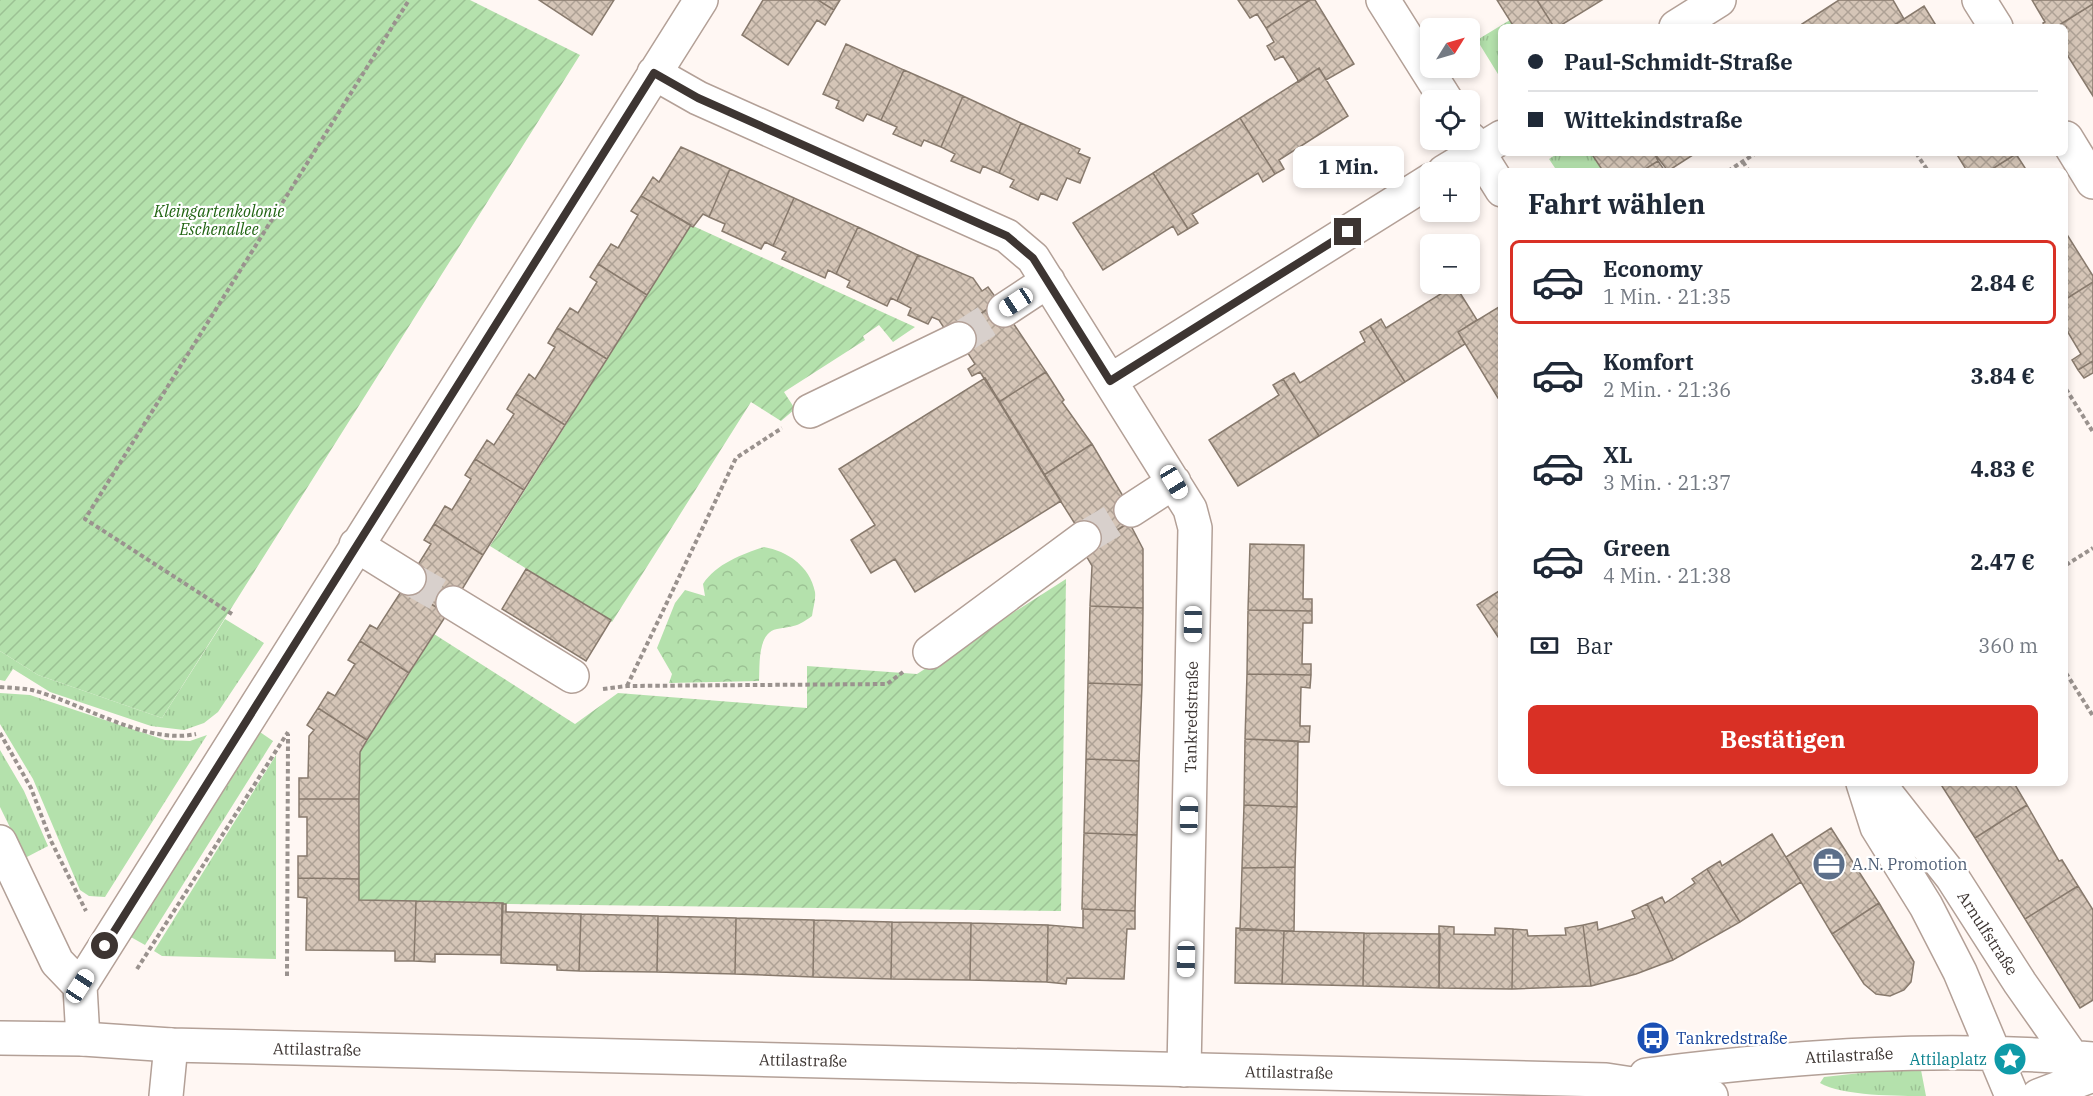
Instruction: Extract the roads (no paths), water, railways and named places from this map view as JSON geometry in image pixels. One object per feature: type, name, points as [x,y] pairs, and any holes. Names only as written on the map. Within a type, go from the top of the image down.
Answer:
[{"type":"street","points":[[83,1039],[80,986],[701,0]]},
{"type":"street","points":[[1383,0],[1440,90]]},
{"type":"street","points":[[1681,24],[1719,0]]},
{"type":"street","points":[[1979,0],[1994,24]]},
{"type":"street","name":"Tankredstraße","points":[[654,73],[698,98],[1007,236],[1033,258],[1190,509],[1195,528],[1184,1070]]},
{"type":"street","points":[[2068,141],[2093,182]]},
{"type":"street","points":[[1457,162],[1483,142],[1498,180]]},
{"type":"street","points":[[1110,381],[1420,187]]},
{"type":"street","points":[[1004,310],[1048,281]]},
{"type":"street","points":[[810,411],[959,339]]},
{"type":"street","points":[[1131,510],[1174,482]]},
{"type":"street","points":[[930,651],[1084,538]]},
{"type":"street","points":[[356,545],[409,578]]},
{"type":"street","points":[[453,603],[572,676]]},
{"type":"street","points":[[1864,786],[1876,827],[1926,906],[1960,972],[2012,1096]]},
{"type":"street","name":"Arnulfstraße","points":[[1880,786],[1952,877],[2020,983],[2086,1064]]},
{"type":"street","points":[[0,842],[57,962],[80,986]]},
{"type":"street","name":"Attilastraße","points":[[0,1038],[83,1039],[171,1046],[1606,1080],[1711,1096]]},
{"type":"street","points":[[166,1096],[171,1046]]},
{"type":"street","name":"Attilastraße","points":[[1606,1080],[1752,1061],[1917,1051],[1995,1053],[2086,1064]]},
{"type":"street","points":[[2038,1096],[2086,1064]]},
{"type":"tunnel","points":[[959,339],[1004,310]]},
{"type":"tunnel","points":[[1084,538],[1131,510]]},
{"type":"tunnel","points":[[409,578],[453,603]]},
{"type":"place","name":"A.N. Promotion","points":[[1829,864]]},
{"type":"place","name":"Tankredstraße","points":[[1653,1038]]},
{"type":"place","name":"Attilaplatz","points":[[2010,1059]]},
{"type":"park label","name":"Kleingartenkolonie Eschenallee","points":[[219,220]]}]
